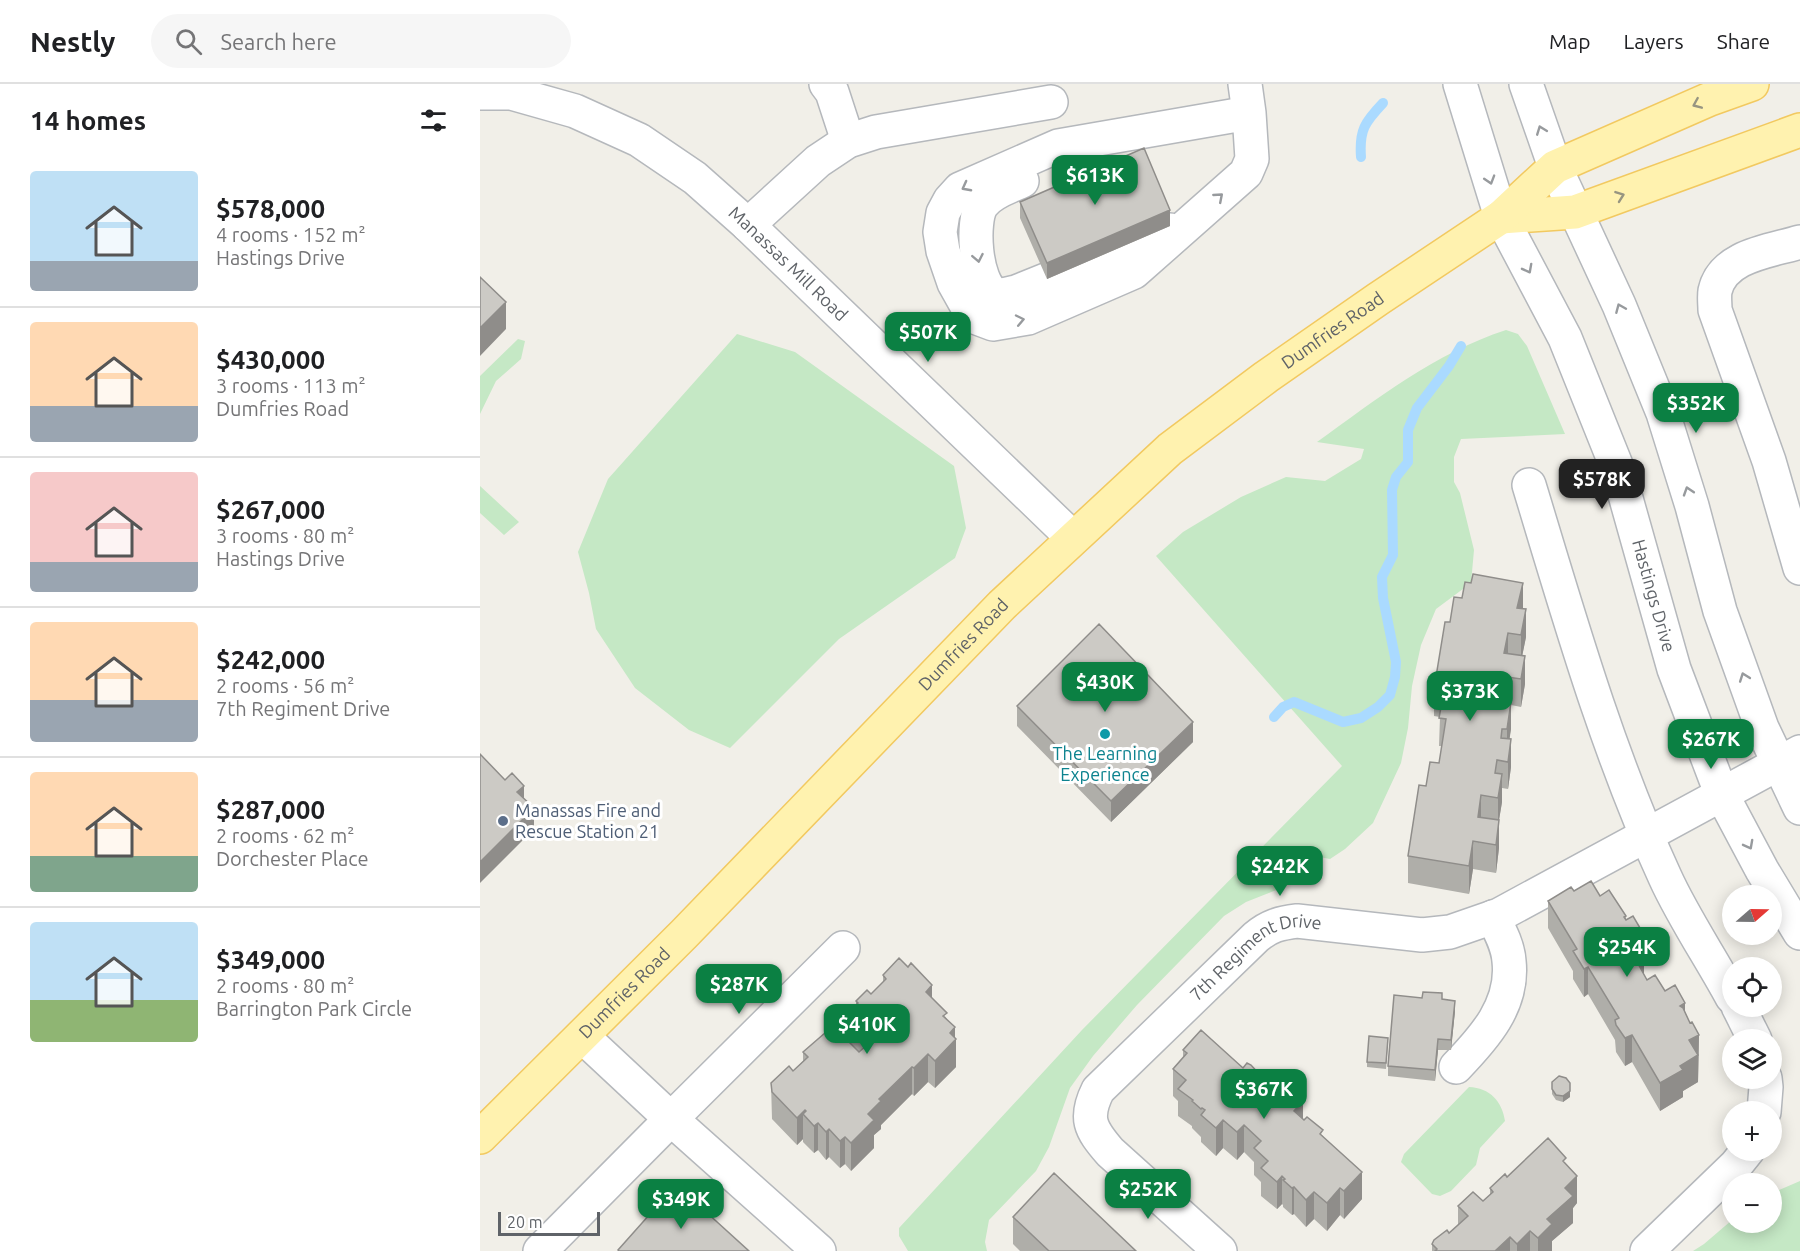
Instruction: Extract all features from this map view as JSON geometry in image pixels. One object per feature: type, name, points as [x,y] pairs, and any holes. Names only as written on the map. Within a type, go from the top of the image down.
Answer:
[{"type":"main road","name":"Dumfries Road","points":[[480,1137],[684,934],[1002,605],[1170,449],[1331,332],[1501,217],[1555,167],[1679,112],[1752,84]]},
{"type":"main road","points":[[1501,217],[1575,212],[1800,130]]},
{"type":"street","points":[[825,84],[832,92],[848,141]]},
{"type":"street","name":"Hastings Drive","points":[[1460,84],[1501,217],[1564,338],[1618,470],[1674,669],[1721,793],[1762,870],[1800,933]]},
{"type":"street","points":[[1526,84],[1555,167],[1619,305],[1663,413],[1692,506],[1720,611],[1762,728],[1789,758],[1800,808]]},
{"type":"street","name":"Manassas Mill Road","points":[[480,93],[511,93],[564,108],[639,140],[695,178],[748,225],[1073,538]]},
{"type":"street","points":[[748,225],[818,161],[848,141],[876,132],[1049,93],[1058,146]]},
{"type":"street","points":[[1137,132],[1058,146],[960,189],[950,200],[943,213],[940,232],[943,251],[954,283],[968,308],[977,318],[993,324],[1028,318],[1134,272],[1246,173],[1252,159],[1247,98],[1137,132],[1001,190],[981,206],[975,229],[976,247],[979,265],[988,288],[995,294],[1002,295],[1016,292],[1191,221]]},
{"type":"street","points":[[1800,242],[1738,260],[1724,273],[1715,291],[1715,310],[1769,461],[1800,568]]},
{"type":"street","points":[[1529,485],[1571,625],[1625,787],[1666,880],[1722,979]]},
{"type":"street","name":"7th Regiment Drive","points":[[1220,1251],[1099,1140],[1090,1122],[1090,1106],[1098,1090],[1247,945],[1268,928],[1280,922],[1297,921],[1422,935],[1450,932],[1493,917],[1789,758]]},
{"type":"street","points":[[1456,1067],[1489,1031],[1505,998],[1509,978],[1509,961],[1505,943],[1493,917]]},
{"type":"street","points":[[540,1251],[843,948]]},
{"type":"street","points":[[582,1036],[819,1251]]},
{"type":"street","points":[[1647,1251],[1739,1161]]},
{"type":"green space","points":[[1506,330],[1518,334],[1527,346],[1565,434],[1461,439],[1454,457],[1454,482],[1460,493],[1474,550],[1471,583],[1436,609],[1421,645],[1412,686],[1408,728],[1401,763],[1373,823],[1345,849],[1330,859],[1302,854],[1290,862],[1284,887],[1246,902],[1224,916],[1137,1005],[1093,1056],[1070,1088],[1049,1147],[1036,1171],[989,1220],[985,1242],[987,1251],[908,1251],[899,1236],[899,1228],[1082,1030],[1342,766],[1156,556],[1183,532],[1241,497],[1286,477],[1325,481],[1361,459],[1364,449],[1317,442],[1407,378],[1455,351]]},
{"type":"green space","points":[[737,334],[795,352],[954,466],[966,528],[955,558],[839,639],[730,748],[689,730],[635,688],[596,629],[578,552],[608,479]]},
{"type":"green space","points":[[518,339],[525,341],[521,359],[496,381],[480,414],[480,376]]},
{"type":"green space","points":[[480,486],[519,522],[504,535],[480,513]]},
{"type":"green space","points":[[1469,1087],[1483,1090],[1494,1097],[1501,1107],[1505,1121],[1480,1148],[1476,1165],[1451,1191],[1440,1196],[1432,1194],[1401,1162],[1404,1154]]},
{"type":"green space","points":[[1800,1181],[1800,1251],[1693,1251],[1722,1229],[1722,1233],[1782,1233],[1782,1189]]},
{"type":"building","points":[[1144,148],[1170,210],[1047,263],[1020,202]]},
{"type":"building","points":[[480,277],[506,302],[480,328]]},
{"type":"building","points":[[1473,574],[1523,583],[1517,608],[1526,609],[1521,635],[1508,633],[1504,653],[1525,656],[1521,679],[1501,676],[1497,700],[1511,702],[1507,729],[1502,729],[1501,738],[1511,739],[1508,762],[1497,760],[1495,773],[1502,774],[1498,798],[1481,795],[1478,817],[1499,820],[1496,845],[1473,841],[1469,866],[1408,856],[1419,785],[1426,786],[1430,762],[1439,763],[1446,719],[1439,718],[1444,691],[1434,689],[1445,622],[1450,622],[1454,597],[1462,598],[1465,582],[1471,583]]},
{"type":"building","name":"The Learning Experience","points":[[1099,624],[1193,722],[1111,801],[1017,706]]},
{"type":"building","name":"Manassas Fire and Rescue Station 21","points":[[480,754],[505,780],[512,773],[524,786],[517,792],[534,808],[480,862]]},
{"type":"building","points":[[1591,881],[1600,896],[1609,890],[1626,916],[1624,917],[1626,920],[1633,916],[1643,933],[1634,939],[1644,955],[1636,960],[1647,980],[1655,975],[1665,991],[1675,985],[1685,1003],[1680,1006],[1699,1035],[1689,1040],[1698,1055],[1680,1066],[1683,1070],[1660,1083],[1632,1035],[1625,1038],[1616,1025],[1615,1020],[1619,1018],[1588,967],[1584,969],[1573,951],[1577,949],[1548,901],[1571,887],[1574,891]]},
{"type":"building","points":[[899,958],[908,967],[911,963],[932,985],[926,992],[947,1013],[943,1016],[955,1027],[950,1033],[956,1039],[935,1061],[928,1054],[879,1099],[881,1101],[868,1114],[874,1120],[851,1143],[845,1137],[840,1141],[829,1129],[826,1132],[818,1123],[814,1126],[803,1114],[805,1110],[797,1118],[772,1092],[771,1083],[789,1066],[793,1071],[808,1057],[803,1052],[833,1026],[859,1052],[867,1045],[841,1019],[858,1003],[856,1001],[867,990],[871,994],[886,979],[883,975]]},
{"type":"building","points":[[1423,992],[1442,993],[1442,999],[1455,1001],[1451,1040],[1438,1039],[1435,1070],[1388,1066],[1394,995],[1422,998]]},
{"type":"building","points":[[1201,1030],[1243,1068],[1247,1063],[1251,1065],[1262,1077],[1259,1080],[1278,1097],[1287,1086],[1303,1101],[1294,1111],[1304,1120],[1307,1117],[1323,1130],[1320,1134],[1362,1172],[1344,1191],[1340,1188],[1327,1203],[1314,1192],[1306,1200],[1294,1187],[1292,1188],[1283,1180],[1285,1179],[1282,1176],[1277,1182],[1261,1168],[1268,1161],[1254,1148],[1261,1141],[1244,1125],[1237,1132],[1223,1120],[1216,1128],[1201,1115],[1205,1110],[1178,1089],[1186,1080],[1173,1069],[1187,1053],[1183,1050]]},
{"type":"building","points":[[1369,1036],[1388,1038],[1386,1063],[1367,1062]]},
{"type":"building","points":[[1559,1076],[1566,1078],[1570,1083],[1570,1091],[1563,1096],[1556,1095],[1552,1089],[1552,1082]]},
{"type":"building","points":[[1548,1138],[1566,1158],[1563,1161],[1577,1176],[1565,1188],[1573,1196],[1547,1219],[1552,1224],[1538,1238],[1530,1231],[1517,1244],[1510,1237],[1495,1251],[1435,1251],[1437,1249],[1432,1244],[1434,1240],[1447,1230],[1449,1233],[1468,1216],[1458,1206],[1473,1192],[1483,1201],[1493,1192],[1490,1188],[1505,1174],[1507,1177]]},
{"type":"building","points":[[1054,1173],[1136,1251],[1049,1251],[1013,1217]]},
{"type":"building","points":[[674,1187],[703,1213],[705,1211],[749,1251],[619,1251]]},
{"type":"waterway","points":[[1361,157],[1362,133],[1383,103]]},
{"type":"waterway","points":[[1274,717],[1283,707],[1294,702],[1343,722],[1361,718],[1378,707],[1390,695],[1396,662],[1383,598],[1382,577],[1393,555],[1392,490],[1396,477],[1408,462],[1408,430],[1417,408],[1461,346]]},
{"type":"place","name":"The Learning Experience","points":[[1105,734]]},
{"type":"place","name":"Manassas Fire and Rescue Station 21","points":[[503,821]]}]
